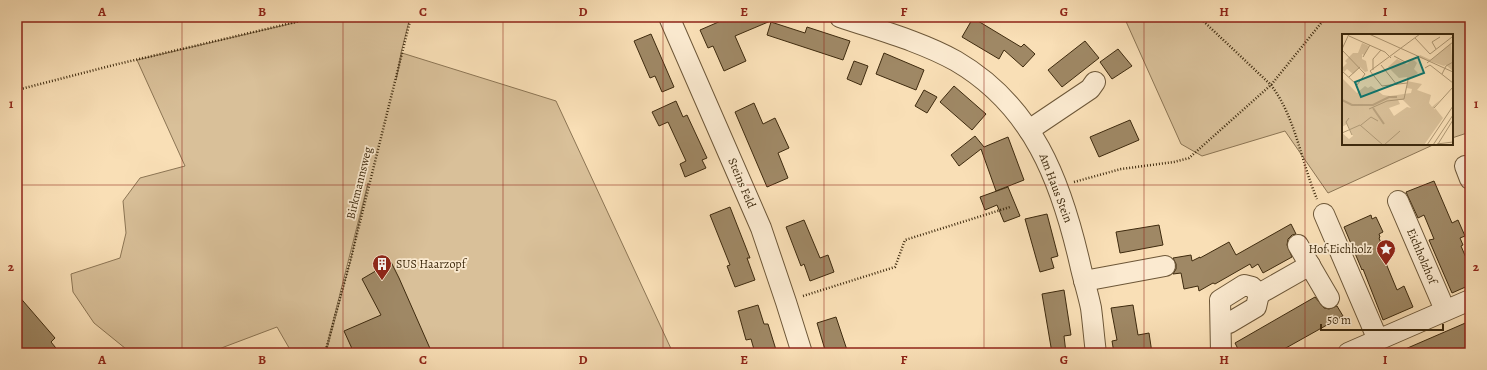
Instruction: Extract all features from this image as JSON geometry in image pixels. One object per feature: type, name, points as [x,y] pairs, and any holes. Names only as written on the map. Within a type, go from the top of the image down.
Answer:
[{"type":"street","name":"Steins Feld","points":[[669,17],[761,228],[802,353]]},
{"type":"street","name":"Am Haus Stein","points":[[840,17],[926,47],[956,61],[981,78],[1017,113],[1049,163],[1058,187],[1074,239],[1091,307],[1096,353]]},
{"type":"street","points":[[1029,130],[1090,89],[1095,82]]},
{"type":"street","name":"Eichholzhof","points":[[1398,201],[1445,310]]},
{"type":"street","points":[[1324,214],[1378,340]]},
{"type":"street","points":[[1298,245],[1329,298]]},
{"type":"street","points":[[1221,353],[1220,300],[1244,285],[1252,287],[1258,294],[1310,265]]},
{"type":"street","points":[[1084,281],[1165,266]]},
{"type":"street","points":[[1348,353],[1470,300]]},
{"type":"path","points":[[17,90],[118,64],[317,17]]},
{"type":"path","name":"Birkmannsweg","points":[[325,353],[411,17]]},
{"type":"path","points":[[1199,17],[1271,85],[1279,96],[1287,111],[1314,190]]},
{"type":"path","points":[[1058,187],[1122,170],[1174,162],[1189,158],[1271,85],[1326,17]]},
{"type":"path","points":[[786,302],[895,267],[905,240],[1010,207]]},
{"type":"shaded area","points":[[319,17],[410,17],[401,53],[396,80],[402,53],[556,101],[673,353],[326,353],[351,258],[368,183],[325,353],[292,353],[277,327],[211,353],[131,353],[94,323],[73,292],[71,274],[120,258],[126,233],[123,201],[140,178],[185,166],[137,60]]},
{"type":"shaded area","points":[[1124,17],[1470,17],[1470,132],[1453,138],[1453,34],[1342,34],[1342,145],[1433,145],[1328,193],[1285,131],[1202,156],[1181,144]]},
{"type":"building","points":[[730,17],[780,17],[735,36],[746,61],[724,71],[713,46],[708,48],[700,30]]},
{"type":"building","points":[[973,18],[1021,47],[1024,44],[1035,54],[1023,67],[1004,50],[999,59],[962,37]]},
{"type":"building","points":[[771,22],[805,33],[807,27],[850,41],[843,60],[767,35]]},
{"type":"building","points":[[651,34],[674,87],[662,92],[655,76],[650,78],[634,41]]},
{"type":"building","points":[[1085,41],[1099,58],[1062,87],[1048,70]]},
{"type":"building","points":[[1118,49],[1132,66],[1112,79],[1100,62]]},
{"type":"building","points":[[884,53],[924,70],[916,90],[876,74]]},
{"type":"building","points":[[854,61],[868,66],[861,85],[847,79]]},
{"type":"building","points":[[954,86],[986,114],[972,130],[940,102]]},
{"type":"building","points":[[924,90],[937,97],[927,113],[915,106]]},
{"type":"building","points":[[676,101],[683,117],[687,115],[707,158],[702,160],[706,168],[685,177],[680,164],[686,161],[668,122],[659,126],[652,112]]},
{"type":"building","points":[[754,103],[763,124],[775,118],[789,148],[778,153],[788,178],[767,187],[735,112]]},
{"type":"building","points":[[1130,120],[1139,140],[1099,157],[1090,137]]},
{"type":"building","points":[[975,136],[984,147],[1008,137],[1024,180],[996,191],[981,149],[959,166],[951,155]]},
{"type":"building","points":[[1434,181],[1452,223],[1458,220],[1465,236],[1460,238],[1463,245],[1461,246],[1470,267],[1470,285],[1452,293],[1429,240],[1434,239],[1424,215],[1418,218],[1406,192]]},
{"type":"building","points":[[1008,187],[1020,216],[1004,222],[997,205],[985,210],[980,197]]},
{"type":"building","points":[[730,207],[750,258],[747,258],[755,280],[735,287],[727,266],[730,265],[710,215]]},
{"type":"building","points":[[1047,214],[1058,256],[1051,258],[1054,268],[1040,272],[1025,219]]},
{"type":"building","points":[[1371,215],[1372,219],[1376,217],[1383,232],[1379,234],[1379,238],[1388,260],[1385,261],[1397,290],[1404,286],[1413,307],[1383,320],[1363,269],[1362,270],[1344,227]]},
{"type":"building","points":[[804,220],[820,258],[828,255],[834,272],[810,281],[804,264],[801,266],[786,227]]},
{"type":"building","points":[[1291,224],[1296,234],[1292,235],[1288,239],[1287,245],[1292,257],[1263,273],[1258,264],[1252,268],[1250,264],[1215,284],[1213,283],[1199,291],[1198,286],[1184,289],[1181,273],[1173,274],[1176,269],[1176,264],[1173,258],[1191,255],[1192,261],[1229,242],[1236,255]]},
{"type":"building","points":[[1159,225],[1163,245],[1120,253],[1116,232]]},
{"type":"building","points":[[391,262],[432,353],[354,353],[344,331],[381,315],[362,279]]},
{"type":"building","points":[[1064,290],[1071,335],[1064,336],[1066,353],[1052,353],[1042,294]]},
{"type":"building","points":[[17,294],[55,338],[51,342],[60,353],[25,353],[17,343]]},
{"type":"building","points":[[1315,297],[1324,308],[1329,309],[1337,306],[1343,316],[1277,353],[1240,353],[1235,343]]},
{"type":"building","points":[[758,305],[764,324],[768,324],[777,353],[755,353],[751,339],[746,340],[738,311]]},
{"type":"building","points":[[1133,305],[1138,335],[1149,333],[1152,353],[1114,353],[1112,341],[1117,340],[1111,308]]},
{"type":"building","points":[[836,317],[848,353],[826,353],[817,323]]},
{"type":"building","points":[[1470,321],[1470,353],[1396,353]]},
{"type":"place","name":"Hof Eichholz","points":[[1386,266]]},
{"type":"place","name":"SUS Haarzopf","points":[[382,281]]}]
